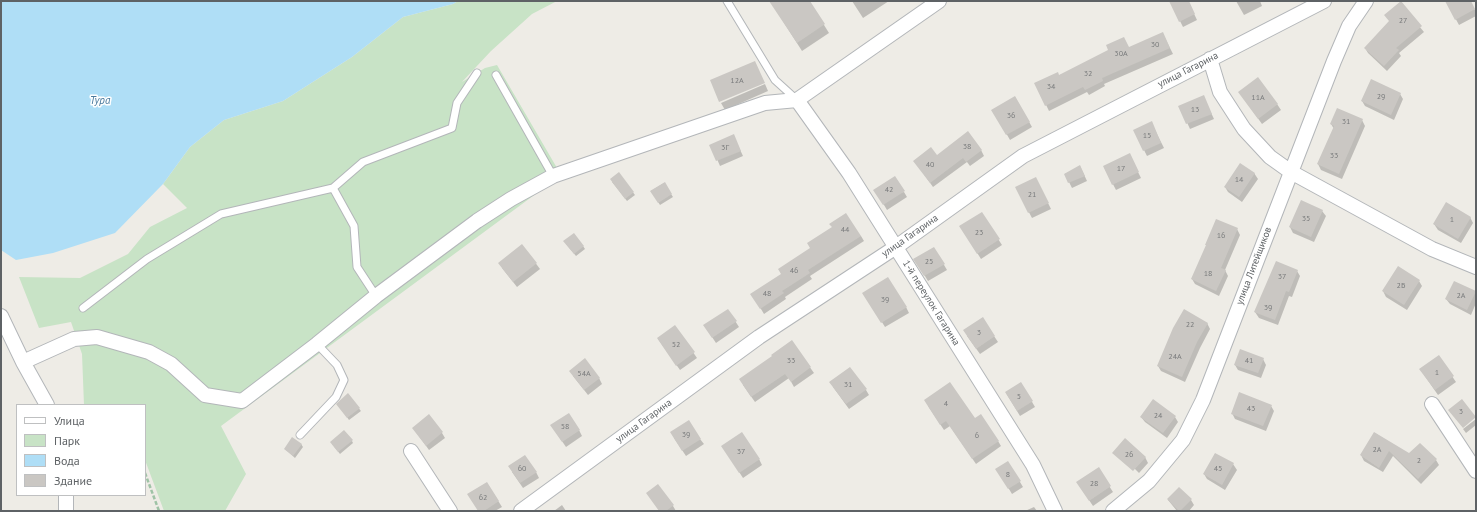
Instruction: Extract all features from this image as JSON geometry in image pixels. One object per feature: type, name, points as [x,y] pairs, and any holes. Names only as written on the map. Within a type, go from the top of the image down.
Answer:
[{"type":"street","points":[[23,362],[74,339],[97,337],[149,352],[171,364],[205,395],[242,401],[317,344],[376,296],[477,221],[511,199],[553,176],[765,103],[797,100],[939,1]]},
{"type":"street","name":"улица Гагарина","points":[[521,511],[760,337],[896,247],[1023,156],[1324,1]]},
{"type":"street","name":"улица Литейщиков","points":[[1113,511],[1149,481],[1183,440],[1202,400],[1349,26],[1366,1]]},
{"type":"street","points":[[1210,59],[1220,92],[1244,129],[1270,157],[1291,172],[1432,249],[1476,268]]},
{"type":"street","name":"1-й переулок Гагарина","points":[[797,100],[849,173],[1034,465],[1055,511]]},
{"type":"street","points":[[1,316],[23,362],[46,404]]},
{"type":"street","points":[[1432,404],[1476,471]]},
{"type":"street","points":[[411,451],[450,511]]},
{"type":"street","points":[[66,496],[66,511]]},
{"type":"lane","points":[[727,1],[776,80],[797,100]]},
{"type":"lane","points":[[83,308],[147,259],[221,214],[333,188],[363,162],[452,128],[456,103],[477,72]]},
{"type":"lane","points":[[496,75],[553,176]]},
{"type":"lane","points":[[333,188],[354,226],[357,267],[376,296]]},
{"type":"lane","points":[[300,435],[336,397],[344,380],[337,365],[317,344]]},
{"type":"path","points":[[146,476],[159,511]]},
{"type":"green space","points":[[458,1],[557,1],[532,14],[491,51],[462,82],[485,68],[497,65],[557,168],[537,193],[221,426],[246,474],[225,511],[164,511],[146,463],[146,404],[84,404],[82,354],[71,322],[39,328],[19,277],[80,278],[128,254],[150,227],[187,208],[163,184],[190,147],[224,120],[283,101],[352,57],[403,17],[453,4]]},
{"type":"water","name":"Тура","points":[[1,1],[458,1],[453,4],[403,17],[352,57],[283,101],[224,120],[190,147],[163,184],[115,233],[53,253],[16,260],[1,250]]},
{"type":"building","points":[[769,1],[810,1],[825,24],[797,43]]},
{"type":"building","points":[[1169,1],[1189,1],[1195,14],[1179,22]]},
{"type":"building","points":[[1401,1],[1422,26],[1396,48],[1399,50],[1384,66],[1364,48],[1389,21],[1384,15]]},
{"type":"building","points":[[1445,1],[1471,1],[1475,9],[1455,20]]},
{"type":"building","points":[[1163,32],[1170,48],[1102,78],[1103,81],[1085,90],[1083,87],[1045,106],[1034,83],[1058,72],[1059,75],[1108,50],[1106,45],[1124,37],[1129,47]]},
{"type":"building","points":[[755,61],[765,83],[719,102],[710,80]]},
{"type":"building","points":[[1258,77],[1278,104],[1258,119],[1238,92]]},
{"type":"building","points":[[1371,79],[1401,93],[1391,115],[1361,101]]},
{"type":"building","points":[[1204,95],[1212,114],[1186,124],[1178,106]]},
{"type":"building","points":[[1015,96],[1030,122],[1006,135],[991,110]]},
{"type":"building","points":[[1337,108],[1363,119],[1339,174],[1317,164],[1334,126],[1330,124]]},
{"type":"building","points":[[1152,121],[1161,143],[1143,151],[1133,130]]},
{"type":"building","points":[[968,131],[982,150],[966,162],[963,158],[930,183],[913,161],[931,147],[937,155]]},
{"type":"building","points":[[734,134],[741,151],[716,161],[709,145]]},
{"type":"building","points":[[1130,153],[1139,172],[1112,185],[1103,166]]},
{"type":"building","points":[[1240,163],[1255,173],[1239,197],[1224,187]]},
{"type":"building","points":[[1080,165],[1085,176],[1068,183],[1064,174]]},
{"type":"building","points":[[619,172],[634,192],[625,199],[610,179]]},
{"type":"building","points":[[895,176],[905,191],[883,205],[873,190]]},
{"type":"building","points":[[1036,177],[1049,203],[1028,213],[1015,187]]},
{"type":"building","points":[[665,182],[672,194],[658,203],[650,191]]},
{"type":"building","points":[[1301,200],[1323,210],[1311,237],[1289,227]]},
{"type":"building","points":[[1446,202],[1471,217],[1458,239],[1433,224]]},
{"type":"building","points":[[982,212],[1000,239],[977,254],[959,226]]},
{"type":"building","points":[[846,213],[861,236],[808,270],[810,273],[782,291],[784,293],[760,309],[750,294],[781,274],[778,269],[810,248],[807,243],[832,227],[829,224]]},
{"type":"building","points":[[1216,219],[1238,228],[1221,268],[1226,270],[1216,291],[1191,279]]},
{"type":"building","points":[[574,233],[584,246],[574,254],[563,241]]},
{"type":"building","points":[[522,244],[537,263],[513,282],[498,263]]},
{"type":"building","points":[[934,247],[945,264],[924,276],[913,259]]},
{"type":"building","points":[[1276,261],[1298,270],[1289,292],[1286,291],[1275,320],[1254,312]]},
{"type":"building","points":[[1398,266],[1420,280],[1404,305],[1382,291]]},
{"type":"building","points":[[888,277],[907,307],[881,323],[862,293]]},
{"type":"building","points":[[1454,281],[1476,291],[1467,310],[1445,299]]},
{"type":"building","points":[[728,309],[737,321],[712,338],[703,325]]},
{"type":"building","points":[[1184,309],[1208,323],[1197,342],[1182,377],[1157,366],[1173,328]]},
{"type":"building","points":[[983,317],[995,336],[976,349],[963,330]]},
{"type":"building","points":[[675,325],[695,352],[676,366],[657,338]]},
{"type":"building","points":[[792,340],[811,367],[791,382],[785,374],[751,397],[739,379]]},
{"type":"building","points":[[1240,349],[1264,358],[1258,373],[1234,365]]},
{"type":"building","points":[[1439,355],[1454,376],[1435,390],[1419,369]]},
{"type":"building","points":[[585,358],[600,378],[584,390],[569,371]]},
{"type":"building","points":[[850,367],[867,389],[846,404],[829,382]]},
{"type":"building","points":[[950,382],[975,418],[981,414],[999,441],[972,459],[946,421],[940,425],[924,400]]},
{"type":"building","points":[[1021,382],[1033,401],[1017,411],[1005,392]]},
{"type":"building","points":[[1239,392],[1272,405],[1263,426],[1231,414]]},
{"type":"building","points":[[348,393],[360,408],[347,418],[336,404]]},
{"type":"building","points":[[1153,399],[1176,416],[1163,433],[1140,417]]},
{"type":"building","points":[[1462,399],[1476,417],[1463,428],[1448,410]]},
{"type":"building","points":[[569,413],[580,430],[562,442],[550,425]]},
{"type":"building","points":[[429,414],[443,432],[426,446],[412,428]]},
{"type":"building","points":[[689,420],[701,439],[682,451],[670,432]]},
{"type":"building","points":[[344,430],[353,440],[338,452],[330,442]]},
{"type":"building","points":[[742,432],[760,459],[739,473],[721,446]]},
{"type":"building","points":[[1374,432],[1409,453],[1420,443],[1437,459],[1418,479],[1389,451],[1379,468],[1360,455]]},
{"type":"building","points":[[292,437],[302,444],[293,456],[284,449]]},
{"type":"building","points":[[1125,438],[1146,457],[1133,471],[1112,453]]},
{"type":"building","points":[[1215,453],[1234,463],[1222,485],[1203,474]]},
{"type":"building","points":[[525,455],[537,472],[520,483],[508,466]]},
{"type":"building","points":[[1008,461],[1021,481],[1008,489],[995,469]]},
{"type":"building","points":[[1099,467],[1111,486],[1089,501],[1076,482]]},
{"type":"building","points":[[487,482],[499,501],[484,511],[478,511],[467,494]]},
{"type":"building","points":[[658,484],[674,505],[666,511],[659,511],[646,493]]},
{"type":"building","points":[[1179,487],[1192,499],[1180,511],[1167,499]]}]
